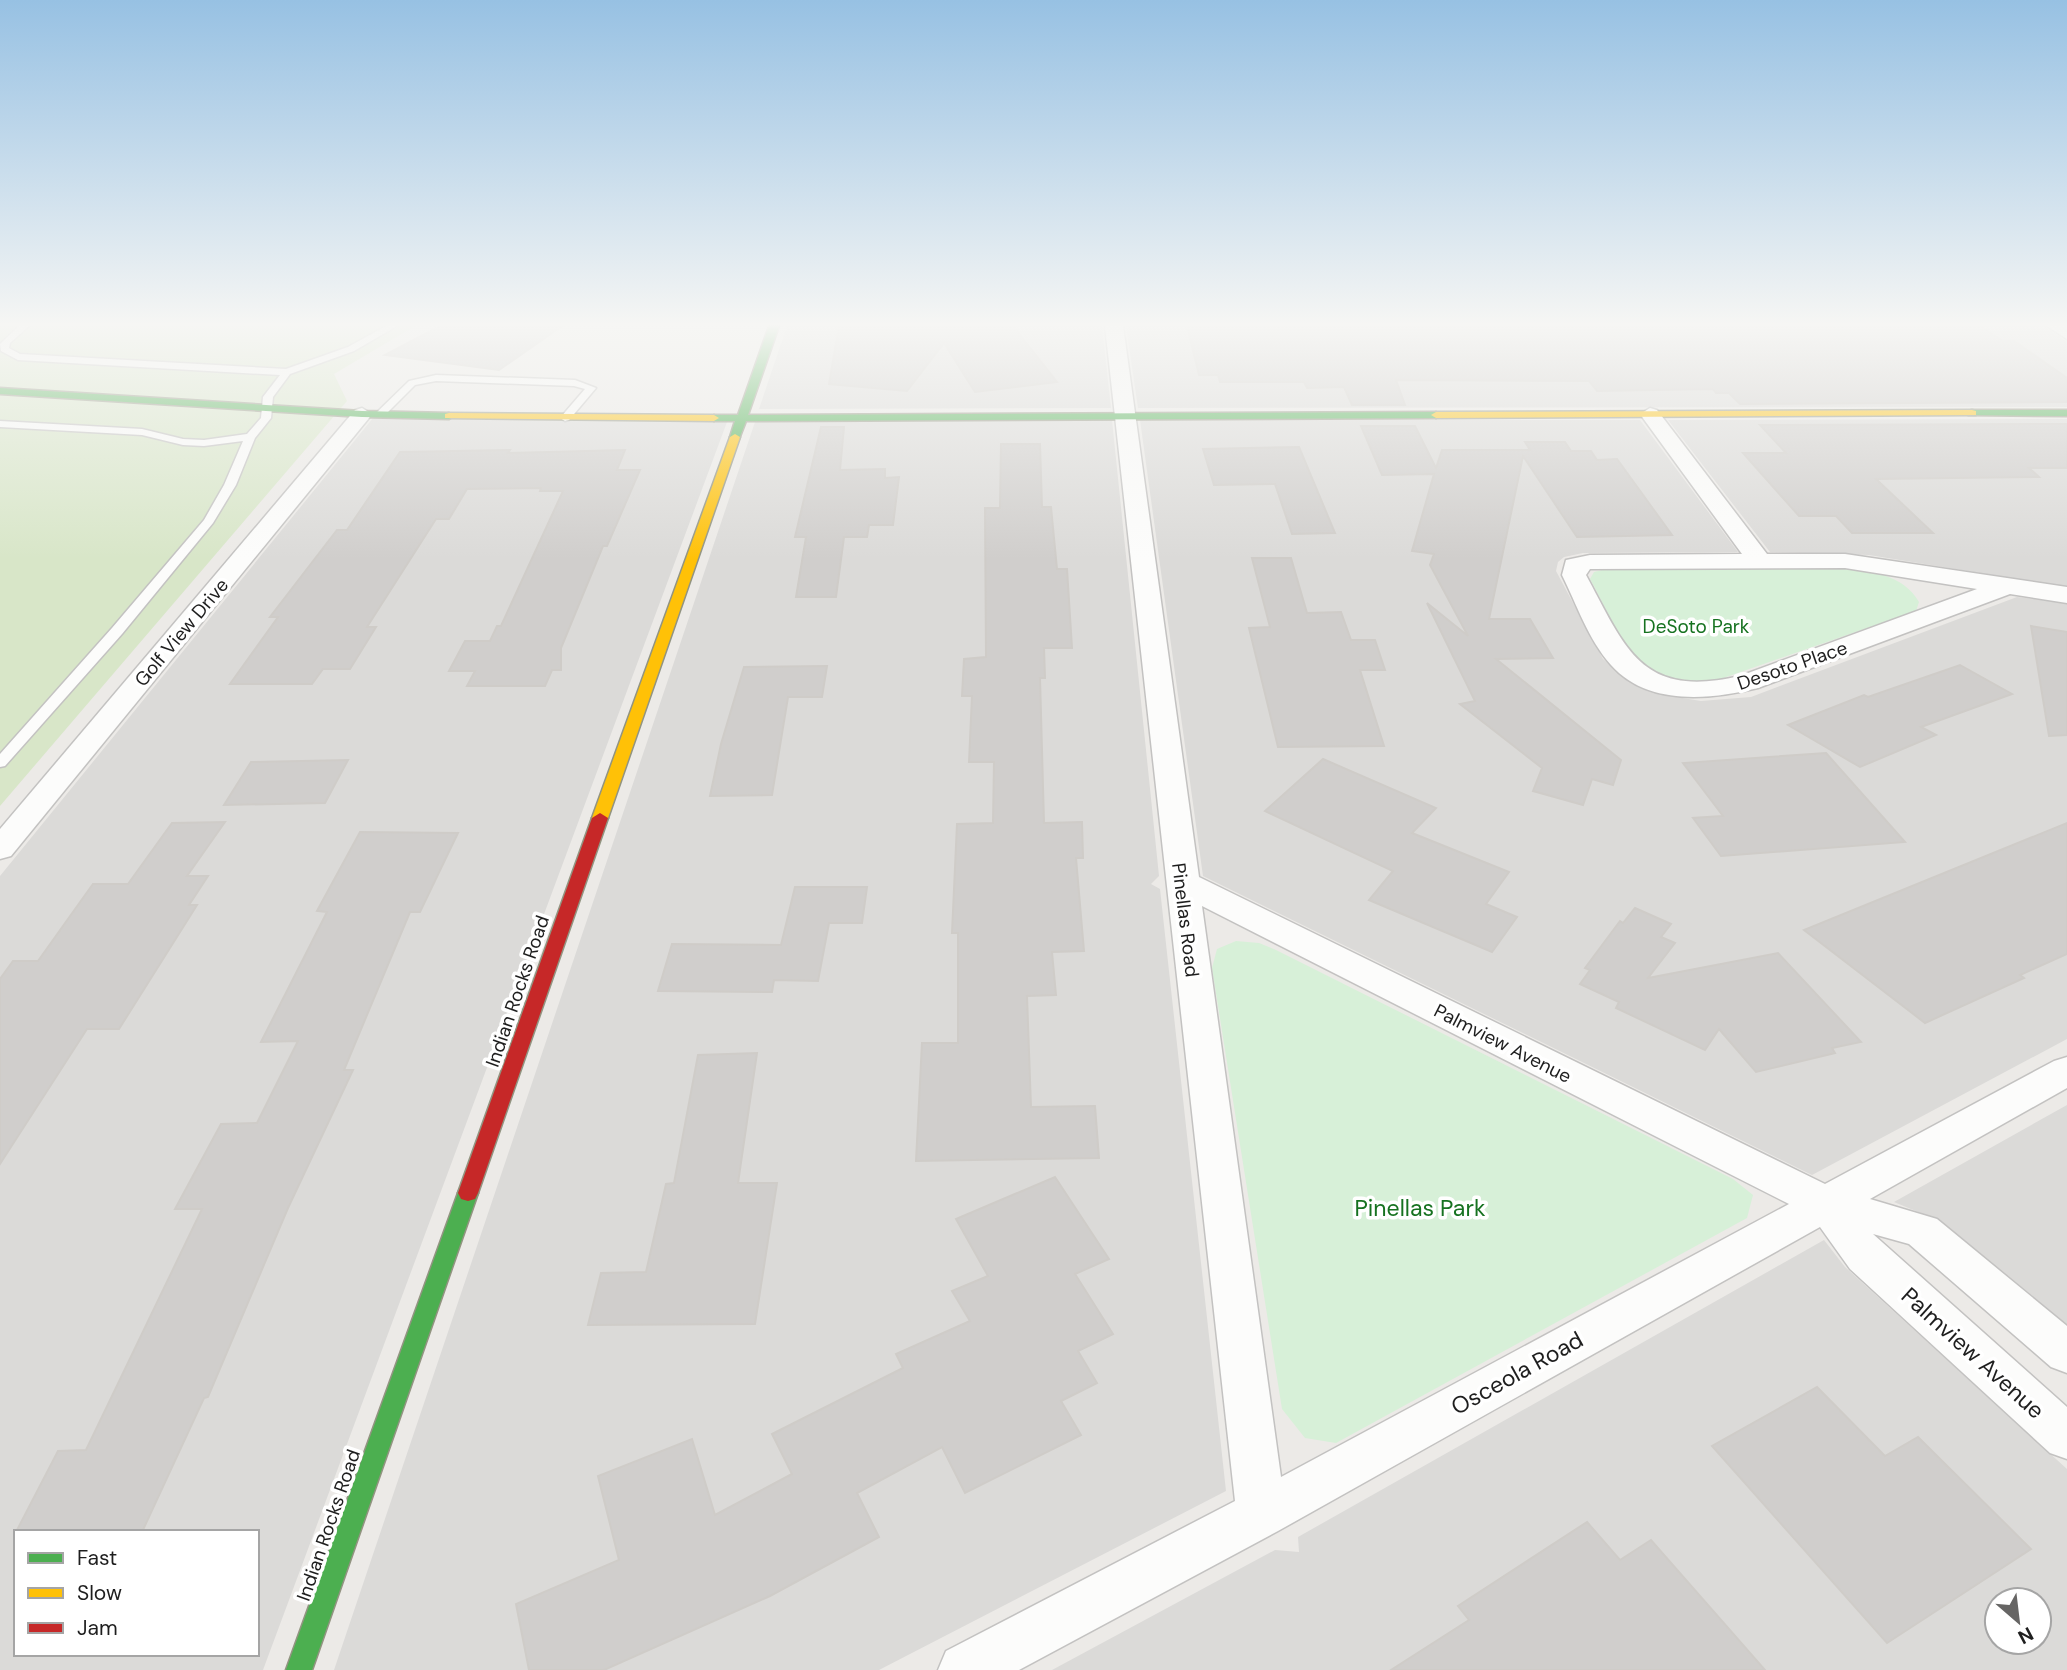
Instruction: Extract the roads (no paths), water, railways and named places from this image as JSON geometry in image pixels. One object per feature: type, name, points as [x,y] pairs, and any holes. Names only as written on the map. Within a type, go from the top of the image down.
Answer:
[{"type":"street","points":[[231,404],[371,414],[565,418],[1126,414],[2067,413]]},
{"type":"street","name":"Indian Rocks Road","points":[[299,1670],[747,404]]},
{"type":"street","name":"Pinellas Road","points":[[1125,404],[1181,882],[1261,1514]]},
{"type":"street","name":"Golf View Drive","points":[[0,849],[371,414]]},
{"type":"street","points":[[1650,414],[1760,561]]},
{"type":"street","name":"Desoto Place","points":[[1590,562],[1872,563],[2005,587],[1748,682],[1721,689],[1692,690],[1662,684],[1621,660],[1574,575],[1575,565],[1590,562]]},
{"type":"street","points":[[2005,587],[2067,595]]},
{"type":"street","name":"Palmview Avenue","points":[[1181,882],[1825,1203],[1922,1231],[2067,1353]]},
{"type":"street","name":"Osceola Road","points":[[965,1670],[1261,1514],[2067,1071]]},
{"type":"street","name":"Palmview Avenue","points":[[1825,1203],[1865,1256],[2067,1437]]},
{"type":"lane","points":[[371,414],[384,404]]},
{"type":"lane","points":[[565,418],[577,404]]},
{"type":"lane","points":[[0,762],[117,631],[209,521],[230,485],[250,437],[266,418],[268,406]]},
{"type":"lane","points":[[0,424],[142,432],[183,442],[204,443],[250,437]]},
{"type":"park label","name":"DeSoto Park","points":[[1696,626]]},
{"type":"park label","name":"Pinellas Park","points":[[1420,1208]]}]
